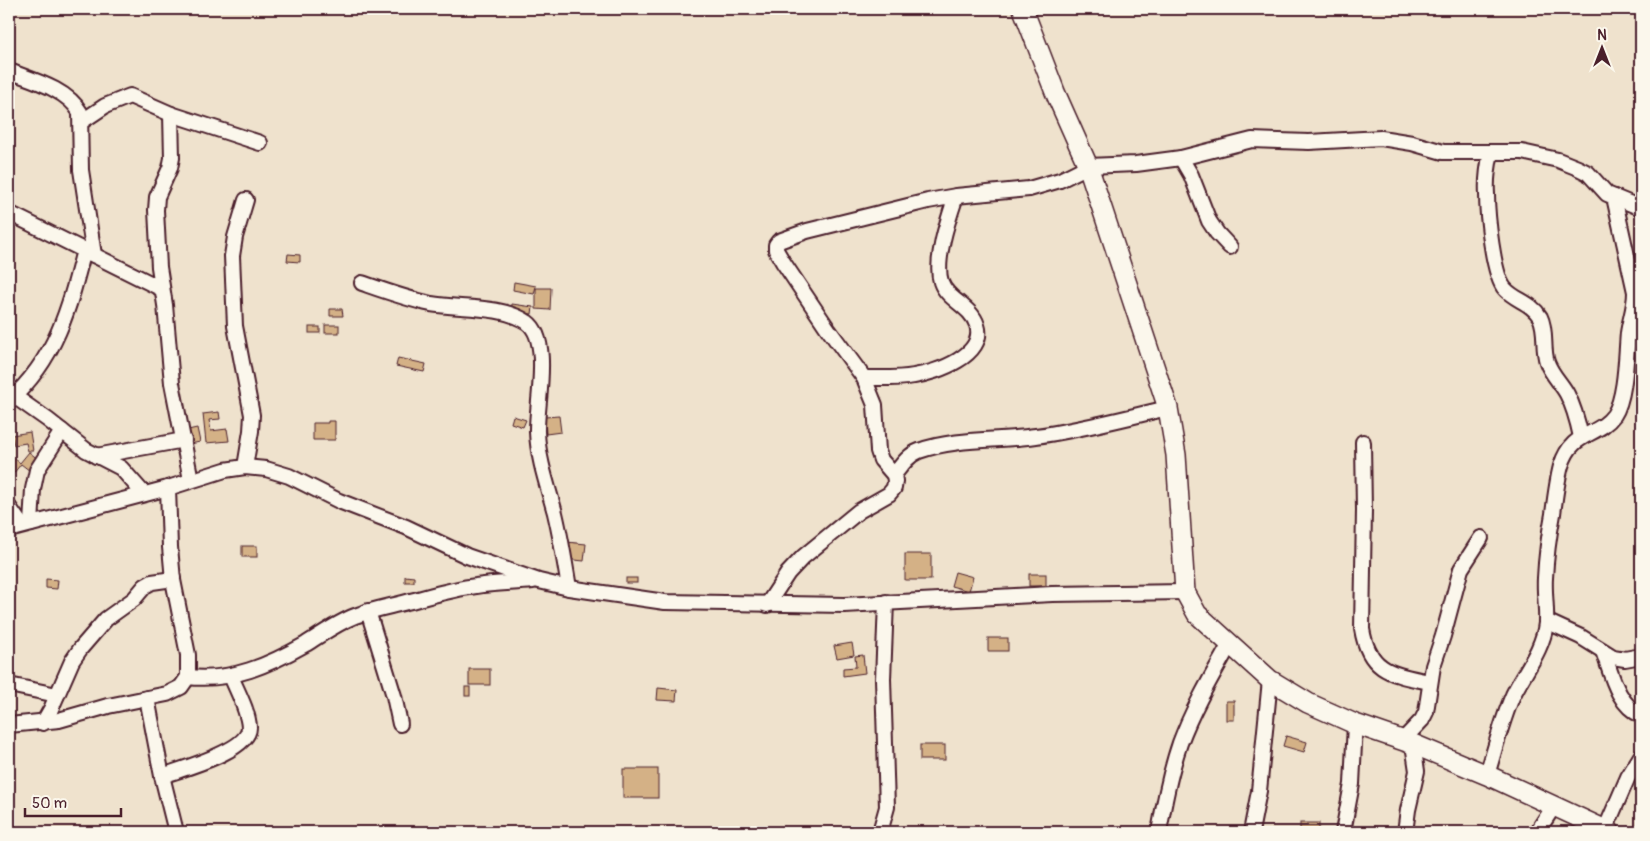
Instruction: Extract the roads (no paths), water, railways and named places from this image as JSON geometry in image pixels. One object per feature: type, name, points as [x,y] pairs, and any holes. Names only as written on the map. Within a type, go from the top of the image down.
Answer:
[{"type":"street","points":[[1023,9],[1055,92],[1088,166],[1168,408],[1176,456],[1185,592],[1197,614],[1270,680],[1308,703],[1355,724],[1408,742],[1487,775],[1607,831],[1628,777],[1641,756]]},
{"type":"street","points":[[9,71],[61,94],[76,105],[80,112],[81,170],[89,253],[53,345],[31,376],[11,398],[62,431],[86,450],[121,468],[144,494]]},
{"type":"street","points":[[81,122],[105,106],[127,96],[171,114],[260,143]]},
{"type":"street","points":[[171,114],[172,158],[170,168],[157,197],[159,267],[172,383],[191,480]]},
{"type":"street","points":[[767,605],[788,573],[803,556],[859,512],[889,494],[894,488],[895,481],[894,474],[881,460],[878,451],[875,405],[864,378],[783,262],[776,250],[776,245],[779,241],[807,231],[928,201],[956,196],[1029,189],[1060,180],[1088,166],[1136,164],[1182,158],[1252,140],[1309,142],[1381,138],[1412,143],[1443,152],[1522,152],[1558,160],[1578,168],[1588,173],[1607,194],[1641,208]]},
{"type":"street","points":[[1491,152],[1488,166],[1487,193],[1496,272],[1504,289],[1512,296],[1527,303],[1540,318],[1546,361],[1567,394],[1582,437]]},
{"type":"street","points":[[1182,158],[1191,175],[1208,221],[1216,233],[1230,247]]},
{"type":"street","points":[[864,378],[914,376],[930,373],[957,362],[971,351],[977,339],[978,326],[972,314],[945,291],[938,271],[946,225],[956,196]]},
{"type":"street","points":[[1487,775],[1513,695],[1530,666],[1544,634],[1546,621],[1545,577],[1557,482],[1562,464],[1574,441],[1604,424],[1615,414],[1621,392],[1627,358],[1628,332],[1635,305],[1635,292],[1614,197]]},
{"type":"street","points":[[245,467],[252,415],[235,326],[232,256],[234,237],[246,200]]},
{"type":"street","points":[[9,213],[162,289]]},
{"type":"street","points":[[362,283],[398,296],[432,304],[514,315],[529,324],[537,334],[541,370],[537,432],[540,456],[557,521],[569,588]]},
{"type":"street","points":[[894,474],[916,452],[930,448],[1073,430],[1168,408]]},
{"type":"street","points":[[20,527],[33,490],[37,470],[62,431]]},
{"type":"street","points":[[96,456],[184,440]]},
{"type":"street","points":[[1363,442],[1362,629],[1364,641],[1374,661],[1381,668],[1429,682]]},
{"type":"street","points":[[20,527],[168,488],[225,470],[245,467],[266,469],[290,476],[339,501],[406,527],[467,556],[539,581],[569,588],[665,602],[844,605],[1052,594],[1185,592]]},
{"type":"street","points":[[9,725],[43,722],[166,694],[181,687],[188,677],[188,655],[173,579],[168,488]]},
{"type":"street","points":[[9,506],[20,527]]},
{"type":"street","points":[[1405,832],[1417,771],[1408,742],[1426,712],[1429,682],[1461,569],[1481,538]]},
{"type":"street","points":[[43,722],[72,661],[80,648],[106,619],[134,599],[145,586],[152,582],[173,579]]},
{"type":"street","points":[[188,677],[205,679],[230,676],[267,664],[304,645],[337,624],[368,612],[467,587],[539,581]]},
{"type":"street","points":[[880,832],[887,807],[883,679],[886,602]]},
{"type":"street","points":[[368,612],[379,643],[400,724]]},
{"type":"street","points":[[1546,621],[1582,637],[1603,651],[1619,658],[1641,656]]},
{"type":"street","points":[[1159,832],[1166,796],[1180,744],[1197,704],[1230,644]]},
{"type":"street","points":[[1603,651],[1623,700],[1628,708],[1641,715]]},
{"type":"street","points":[[162,776],[227,752],[245,739],[249,729],[248,718],[230,676]]},
{"type":"street","points":[[1251,832],[1260,782],[1270,680]]},
{"type":"street","points":[[9,685],[57,695]]},
{"type":"street","points":[[148,698],[162,776],[176,832]]},
{"type":"street","points":[[1342,832],[1352,784],[1355,724]]},
{"type":"street","points":[[1537,832],[1554,806]]}]
